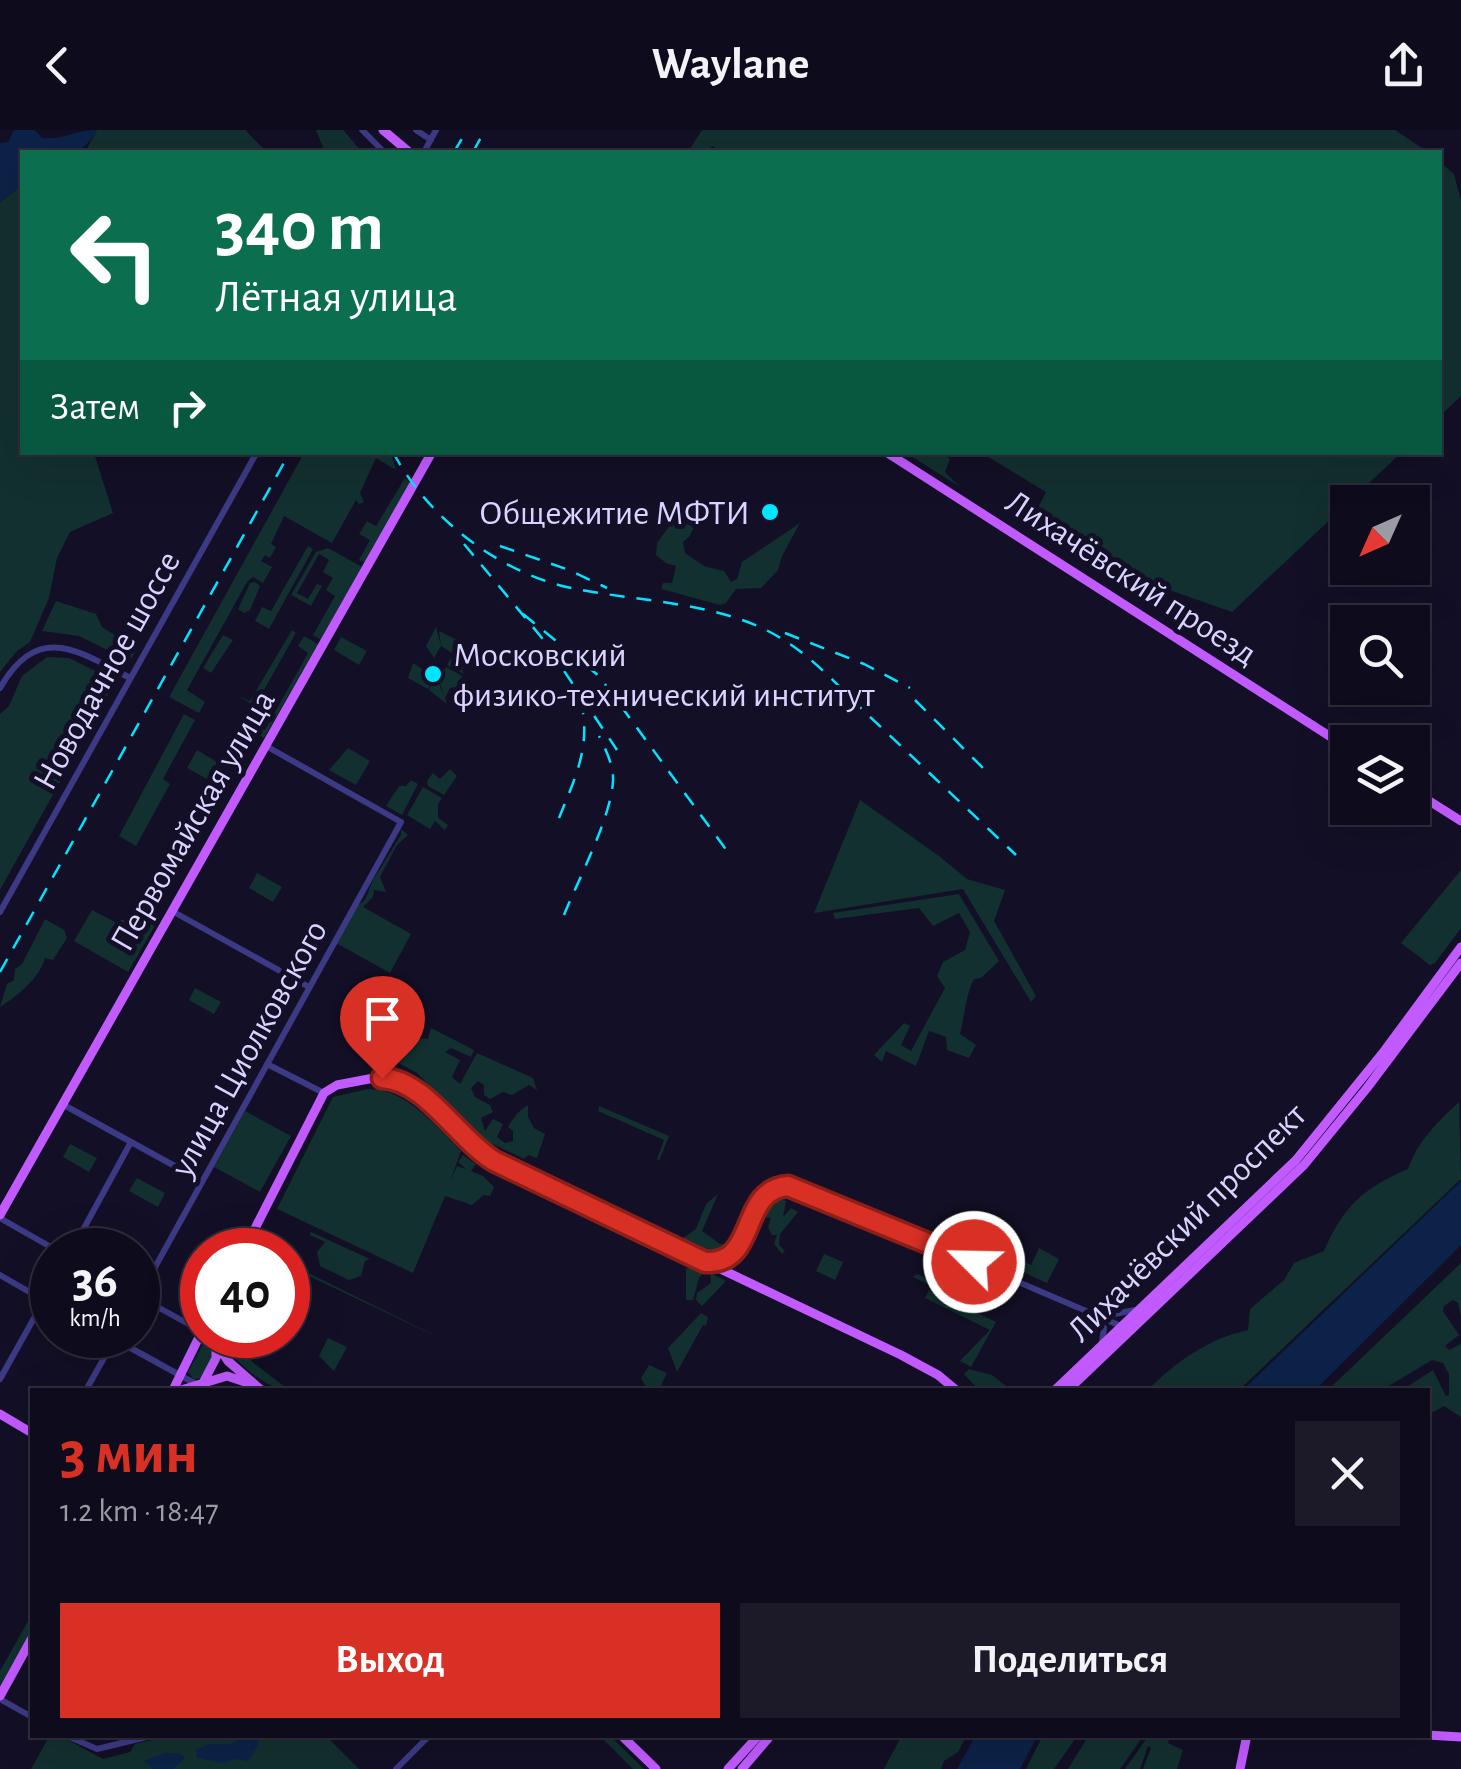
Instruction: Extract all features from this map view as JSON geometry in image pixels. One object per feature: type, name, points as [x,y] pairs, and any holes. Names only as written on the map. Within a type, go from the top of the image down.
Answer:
[{"type":"main road","points":[[374,130],[398,150]]},
{"type":"main road","points":[[383,130],[407,150]]},
{"type":"main road","name":"Первомайская улица","points":[[0,1217],[430,455]]},
{"type":"main road","name":"Лихачёвский проезд","points":[[891,455],[1330,736]]},
{"type":"main road","points":[[1430,801],[1461,821]]},
{"type":"main road","name":"Лихачёвский проспект","points":[[1070,1388],[1138,1309],[1311,1144],[1461,947]]},
{"type":"main road","name":"Лихачёвский проспект","points":[[1057,1388],[1271,1199],[1310,1158],[1461,963]]},
{"type":"main road","points":[[255,1228],[324,1093],[336,1085],[388,1078],[406,1083],[494,1161],[926,1368],[953,1388]]},
{"type":"main road","points":[[174,1388],[193,1358]]},
{"type":"main road","points":[[200,1383],[216,1358]]},
{"type":"main road","points":[[229,1358],[258,1388]]},
{"type":"main road","points":[[186,1388],[231,1376],[258,1388]]},
{"type":"main road","points":[[0,1414],[30,1432]]},
{"type":"main road","points":[[0,1697],[30,1642]]},
{"type":"main road","points":[[1430,1735],[1461,1737]]},
{"type":"main road","points":[[624,1738],[656,1769]]},
{"type":"main road","points":[[728,1769],[756,1738]]},
{"type":"main road","points":[[742,1769],[768,1738]]},
{"type":"main road","points":[[1240,1769],[1246,1738]]},
{"type":"street","points":[[362,130],[382,150]]},
{"type":"street","points":[[416,130],[431,140]]},
{"type":"street","points":[[425,150],[436,130]]},
{"type":"street","name":"Новодачное шоссе","points":[[0,912],[254,455]]},
{"type":"street","points":[[0,688],[19,661],[35,650],[53,646],[75,650],[130,678]]},
{"type":"street","name":"улица Циолковского","points":[[160,1257],[401,822],[266,746]]},
{"type":"street","points":[[171,910],[309,987]]},
{"type":"street","points":[[267,1064],[324,1093]]},
{"type":"street","points":[[62,1104],[202,1181]]},
{"type":"street","points":[[84,1228],[131,1142]]},
{"type":"street","points":[[727,1272],[764,1196],[778,1188],[794,1187],[1126,1327]]},
{"type":"street","points":[[0,1217],[30,1235]]},
{"type":"street","points":[[705,1262],[722,1262],[738,1248]]},
{"type":"street","points":[[738,1248],[736,1266],[742,1280]]},
{"type":"street","points":[[0,1275],[30,1292]]},
{"type":"street","points":[[1097,1316],[1122,1315],[1138,1309]]},
{"type":"street","points":[[1097,1316],[1104,1328],[1099,1347]]},
{"type":"street","points":[[0,1379],[30,1325]]},
{"type":"street","points":[[87,1388],[102,1358]]},
{"type":"street","points":[[150,1358],[200,1383]]},
{"type":"street","points":[[0,1697],[30,1716]]},
{"type":"street","points":[[72,1738],[97,1749],[143,1738]]},
{"type":"street","points":[[396,1769],[427,1738]]},
{"type":"green space","points":[[97,130],[245,130],[265,150],[82,150]]},
{"type":"green space","points":[[316,130],[343,130],[360,150],[324,150]]},
{"type":"green space","points":[[702,130],[1395,130],[1425,150],[719,150],[712,146],[708,150],[689,150]]},
{"type":"green space","points":[[1442,164],[1454,174],[1461,201],[1461,396],[1442,414]]},
{"type":"green space","points":[[20,187],[20,455],[95,455],[113,513],[70,532],[57,558],[49,598],[30,642],[0,672],[0,202]]},
{"type":"green space","points":[[303,455],[392,455],[396,470],[376,458],[360,493],[364,502],[359,504],[356,500],[332,543],[284,516],[271,544],[276,547],[270,558],[265,555],[261,561],[272,567],[263,583],[253,577],[247,582],[187,690],[205,702],[199,713],[169,697]]},
{"type":"green space","points":[[909,455],[943,455],[950,459],[945,472],[960,487]]},
{"type":"green space","points":[[985,455],[1399,455],[1367,485],[1330,485],[1330,520],[1232,612],[1118,572],[1034,516],[1046,492]]},
{"type":"green space","points":[[405,478],[410,484],[366,563],[359,560],[370,540],[359,534],[367,521],[376,526]]},
{"type":"green space","points":[[681,510],[688,511],[697,521],[683,542],[685,553],[704,566],[724,571],[731,582],[737,579],[742,562],[800,523],[778,570],[761,588],[736,589],[720,605],[661,589],[663,583],[672,583],[676,566],[656,555],[657,543]]},
{"type":"green space","points":[[308,546],[313,549],[269,629],[255,621],[262,607],[271,611]]},
{"type":"green space","points":[[328,548],[362,567],[321,640],[313,635],[335,596],[326,590],[333,578],[323,572],[329,560],[319,554],[297,593],[308,599],[317,584],[322,586],[311,606],[291,595],[316,552]]},
{"type":"green space","points":[[250,583],[260,586],[250,610],[244,613],[238,609]]},
{"type":"green space","points":[[56,601],[96,614],[102,627],[137,649],[130,661],[79,636],[42,631]]},
{"type":"green space","points":[[436,627],[441,646],[434,658],[426,646]]},
{"type":"green space","points":[[292,630],[296,633],[255,706],[238,696],[250,701]]},
{"type":"green space","points":[[439,631],[476,649],[468,650],[476,651],[462,670],[464,674],[447,665],[459,651],[452,653],[441,646]]},
{"type":"green space","points":[[223,635],[233,640],[211,673],[203,668]]},
{"type":"green space","points":[[304,636],[318,644],[264,738],[248,729],[251,723],[265,730],[308,653],[298,646]]},
{"type":"green space","points":[[341,637],[367,651],[359,665],[334,650]]},
{"type":"green space","points":[[47,657],[69,658],[116,681],[0,890],[0,714],[9,706],[22,676]]},
{"type":"green space","points":[[413,663],[438,680],[444,698],[439,679],[446,667],[462,676],[456,687],[450,688],[445,698],[447,704],[429,690],[433,681],[428,689],[408,678]]},
{"type":"green space","points":[[184,714],[195,720],[163,779],[170,784],[136,846],[119,836]]},
{"type":"green space","points":[[348,748],[370,761],[356,785],[329,770]]},
{"type":"green space","points":[[197,750],[217,762],[207,779],[187,768]]},
{"type":"green space","points":[[450,769],[457,776],[444,795],[428,786],[433,773],[440,779]]},
{"type":"green space","points":[[411,780],[418,784],[402,815],[386,806],[399,786],[406,786]]},
{"type":"green space","points":[[423,787],[442,798],[438,818],[448,825],[445,830],[435,821],[430,829],[407,815]]},
{"type":"green space","points":[[860,800],[967,879],[1005,890],[994,921],[1036,996],[1031,1002],[963,889],[814,913]]},
{"type":"green space","points":[[401,829],[408,835],[397,845],[380,877],[386,892],[374,890],[363,907],[411,934],[390,973],[336,943],[358,905],[365,900]]},
{"type":"green space","points":[[1461,870],[1461,928],[1430,965],[1401,943]]},
{"type":"green space","points":[[257,873],[282,887],[273,902],[249,888]]},
{"type":"green space","points":[[959,894],[999,961],[981,978],[974,979],[969,993],[960,1034],[976,1045],[969,1058],[947,1050],[946,1037],[929,1031],[916,1066],[886,1051],[882,1062],[874,1055],[904,1023],[910,1026],[901,1045],[911,1051],[945,988],[937,976],[943,962],[965,950],[970,932],[959,913],[933,926],[919,908],[835,919],[833,913]]},
{"type":"green space","points":[[92,910],[115,922],[142,915],[156,924],[128,972],[74,941]]},
{"type":"green space","points":[[45,919],[64,930],[67,938],[53,960],[45,958],[33,980],[0,1007],[7,984],[14,980],[15,969],[22,964]]},
{"type":"green space","points":[[195,988],[221,1002],[214,1014],[189,1000]]},
{"type":"green space","points":[[431,1028],[474,1050],[471,1057],[451,1048],[445,1052],[460,1060],[452,1077],[460,1084],[477,1053],[533,1078],[537,1090],[529,1085],[512,1095],[503,1092],[490,1099],[478,1081],[471,1088],[475,1097],[490,1105],[493,1112],[481,1118],[485,1131],[493,1119],[503,1124],[497,1137],[505,1143],[513,1141],[513,1131],[508,1127],[528,1105],[528,1117],[534,1128],[545,1134],[537,1158],[528,1155],[524,1159],[480,1138],[417,1073],[393,1060],[405,1036],[428,1039]]},
{"type":"green space","points":[[368,1089],[407,1102],[461,1151],[450,1182],[457,1166],[466,1169],[458,1162],[463,1155],[476,1164],[471,1171],[494,1187],[490,1196],[484,1195],[472,1205],[445,1196],[413,1273],[277,1209],[333,1097]]},
{"type":"green space","points":[[1459,1102],[1461,1179],[1241,1388],[1150,1388],[1194,1352],[1248,1330],[1250,1309],[1284,1280],[1294,1263],[1324,1251],[1356,1201],[1408,1169],[1436,1124]]},
{"type":"green space","points":[[599,1106],[669,1136],[659,1161],[664,1140],[598,1111]]},
{"type":"green space","points":[[245,1111],[291,1136],[260,1192],[214,1167]]},
{"type":"green space","points":[[70,1144],[97,1158],[89,1172],[63,1157]]},
{"type":"green space","points":[[137,1178],[165,1193],[158,1207],[129,1191]]},
{"type":"green space","points":[[718,1194],[702,1231],[720,1244],[732,1245],[727,1254],[716,1258],[680,1240],[696,1229],[706,1204]]},
{"type":"green space","points":[[781,1199],[786,1201],[783,1217],[791,1208],[798,1212],[780,1234],[779,1245],[785,1251],[782,1254],[774,1244],[777,1235],[772,1235],[768,1227],[771,1218],[765,1217],[766,1209]]},
{"type":"green space","points":[[311,1232],[370,1259],[365,1261],[361,1276],[349,1280],[320,1266],[317,1252],[325,1242],[310,1235]]},
{"type":"green space","points":[[1039,1248],[1059,1259],[1047,1283],[1016,1269],[1021,1260],[1031,1265]]},
{"type":"green space","points":[[824,1254],[843,1262],[835,1280],[816,1271]]},
{"type":"green space","points":[[1461,1263],[1461,1317],[1458,1303],[1453,1300],[1443,1311],[1459,1335],[1445,1346],[1449,1350],[1461,1344],[1461,1417],[1444,1406],[1430,1414],[1430,1388],[1405,1388],[1433,1370],[1446,1396],[1449,1395],[1449,1374],[1443,1363],[1432,1360],[1385,1388],[1330,1388]]},
{"type":"green space","points":[[690,1264],[705,1271],[693,1300],[686,1300],[686,1270]]},
{"type":"green space","points":[[710,1273],[726,1281],[702,1306],[696,1300],[697,1293],[711,1283]]},
{"type":"green space","points":[[310,1274],[450,1343],[310,1276]]},
{"type":"green space","points":[[917,1274],[982,1302],[980,1309],[913,1277]]},
{"type":"green space","points":[[929,1290],[996,1322],[971,1367],[960,1361],[990,1330],[925,1298]]},
{"type":"green space","points":[[701,1313],[708,1317],[706,1326],[703,1325],[677,1372],[668,1348]]},
{"type":"green space","points":[[328,1338],[347,1347],[334,1371],[319,1356]]},
{"type":"green space","points":[[196,1358],[214,1358],[201,1378],[194,1380],[188,1372]]},
{"type":"green space","points":[[236,1358],[252,1358],[286,1388],[277,1388]]},
{"type":"green space","points":[[649,1365],[667,1373],[660,1388],[646,1388],[641,1378]]},
{"type":"green space","points":[[969,1369],[992,1375],[1009,1388],[977,1388],[964,1374]]},
{"type":"green space","points":[[30,1618],[30,1634],[0,1687],[0,1671]]},
{"type":"green space","points":[[48,1738],[64,1738],[103,1759],[130,1752],[135,1744],[161,1738],[328,1738],[359,1769],[31,1769]]},
{"type":"green space","points":[[602,1738],[612,1738],[644,1769],[633,1769]]},
{"type":"green space","points":[[900,1738],[965,1738],[941,1769],[884,1769]]},
{"type":"green space","points":[[1042,1738],[1076,1738],[1054,1769],[1026,1769]]},
{"type":"green space","points":[[1087,1738],[1142,1738],[1120,1769],[1068,1769]]},
{"type":"green space","points":[[1147,1738],[1170,1738],[1168,1743],[1183,1750],[1177,1769],[1143,1769],[1151,1748],[1148,1746],[1140,1769],[1125,1769]]},
{"type":"water","points":[[14,130],[35,130],[42,138],[50,138],[97,130],[77,150],[20,150],[20,187],[0,202],[0,143],[8,142]]},
{"type":"water","points":[[1461,1181],[1461,1245],[1317,1388],[1245,1388]]},
{"type":"water","points":[[242,1738],[258,1738],[258,1746],[248,1761],[234,1759],[224,1763],[197,1758],[196,1750],[209,1744],[231,1744]]},
{"type":"water","points":[[974,1738],[1036,1738],[1020,1769],[957,1769]]},
{"type":"water","points":[[165,1753],[185,1758],[173,1769],[153,1769],[144,1761]]},
{"type":"railway","points":[[455,150],[467,130]]},
{"type":"railway","points":[[474,150],[485,130]]},
{"type":"railway","points":[[0,972],[288,455]]},
{"type":"railway","points":[[395,455],[426,500],[447,521],[521,571],[576,589],[708,610],[782,639],[826,674],[1016,855]]},
{"type":"railway","points":[[464,544],[542,638],[617,750]]},
{"type":"railway","points":[[500,546],[607,588]]},
{"type":"railway","points":[[523,614],[599,676],[730,855]]},
{"type":"railway","points":[[785,633],[864,664],[910,688]]},
{"type":"railway","points":[[915,700],[991,776]]},
{"type":"railway","points":[[559,818],[582,754],[583,713]]},
{"type":"railway","points":[[564,915],[611,796],[612,770],[599,736]]},
{"type":"place","name":"Общежитие МФТИ","points":[[770,512]]},
{"type":"place","name":"Московский физико-технический институт","points":[[433,674]]},
{"type":"route","points":[[382,1078],[410,1085],[467,1141],[494,1161],[705,1262],[722,1262],[738,1248],[764,1196],[788,1186],[974,1262]]}]
